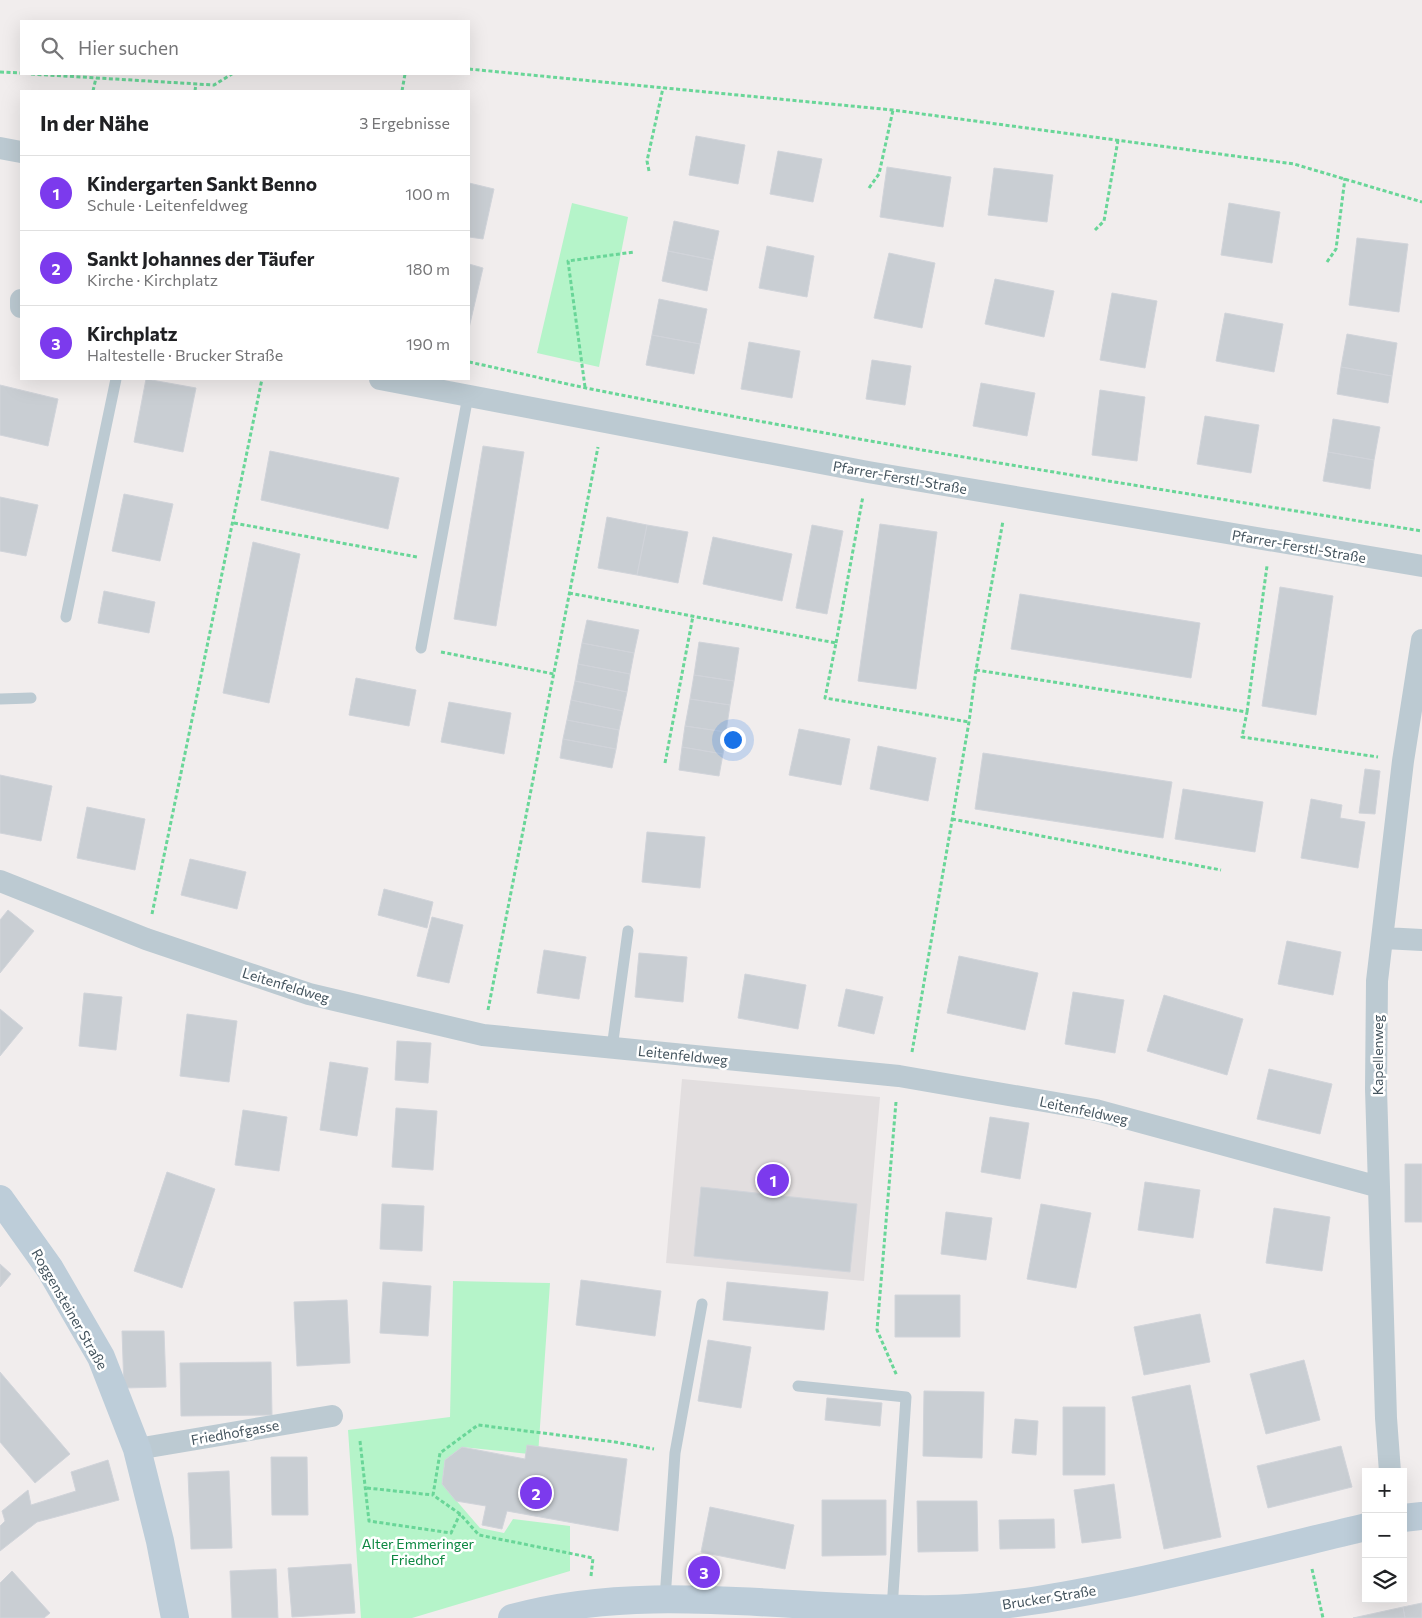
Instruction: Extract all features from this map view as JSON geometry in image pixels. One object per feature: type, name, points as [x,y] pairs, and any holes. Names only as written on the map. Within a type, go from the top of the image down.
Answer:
[{"type":"street","points":[[0,148],[20,152]]},
{"type":"street","name":"Pfarrer-Ferstl-Straße","points":[[385,380],[868,472],[1422,566]]},
{"type":"street","name":"Kapellenweg","points":[[1390,1468],[1386,1418],[1376,1089],[1377,980],[1384,938],[1403,761],[1422,640]]},
{"type":"street","name":"Leitenfeldweg","points":[[0,881],[146,939],[309,994],[483,1035],[899,1076],[1096,1110],[1379,1187]]},
{"type":"street","points":[[1384,938],[1422,940]]},
{"type":"street","name":"Roggensteiner Straße","points":[[0,1199],[50,1269],[101,1357],[137,1449],[160,1541],[175,1618]]},
{"type":"street","name":"Friedhofgasse","points":[[137,1449],[332,1416]]},
{"type":"street","points":[[1407,1518],[1422,1516]]},
{"type":"street","name":"Brucker Straße","points":[[512,1618],[541,1610],[588,1602],[666,1598],[734,1600],[851,1613],[892,1609],[978,1607],[1049,1600],[1362,1528]]},
{"type":"lane","points":[[66,617],[116,380]]},
{"type":"lane","points":[[421,648],[468,396]]},
{"type":"lane","points":[[0,699],[31,698]]},
{"type":"lane","points":[[612,1048],[628,932]]},
{"type":"lane","points":[[666,1598],[675,1453],[702,1304]]},
{"type":"lane","points":[[798,1386],[906,1397],[892,1609]]},
{"type":"path","points":[[470,69],[893,110],[1294,164],[1422,202]]},
{"type":"path","points":[[0,72],[20,73]]},
{"type":"path","points":[[47,75],[214,85],[230,75]]},
{"type":"path","points":[[402,90],[405,75]]},
{"type":"path","points":[[93,90],[96,78]]},
{"type":"path","points":[[195,90],[196,84]]},
{"type":"path","points":[[650,171],[647,161],[663,88]]},
{"type":"path","points":[[869,188],[879,174],[893,110]]},
{"type":"path","points":[[1095,230],[1104,221],[1118,140]]},
{"type":"path","points":[[1327,262],[1336,249],[1345,178]]},
{"type":"path","points":[[585,387],[568,261],[634,252]]},
{"type":"path","points":[[470,362],[585,387],[824,432],[1048,471],[1422,531]]},
{"type":"path","points":[[146,939],[234,523],[262,380]]},
{"type":"path","points":[[483,1035],[604,421]]},
{"type":"path","points":[[868,472],[825,698],[969,722]]},
{"type":"path","points":[[906,1397],[877,1330],[899,1076],[911,1057],[969,722],[976,670],[1008,496]]},
{"type":"path","points":[[234,523],[437,560]]},
{"type":"path","points":[[1271,541],[1242,737],[1403,761]]},
{"type":"path","points":[[570,593],[836,643]]},
{"type":"path","points":[[664,763],[693,616]]},
{"type":"path","points":[[421,648],[554,674]]},
{"type":"path","points":[[976,670],[1247,712]]},
{"type":"path","points":[[952,819],[1221,870]]},
{"type":"path","points":[[433,1495],[440,1452],[478,1425],[615,1442],[675,1453]]},
{"type":"path","points":[[360,1441],[367,1488],[369,1521],[451,1533],[460,1514]]},
{"type":"path","points":[[367,1488],[433,1495],[460,1514],[479,1535],[593,1558],[588,1602]]},
{"type":"path","points":[[1311,1565],[1323,1618]]},
{"type":"shaded area","points":[[682,1079],[880,1097],[864,1281],[666,1263]]},
{"type":"green space","points":[[572,203],[628,217],[599,367],[537,353]]},
{"type":"green space","name":"Alter Emmeringer Friedhof","points":[[453,1281],[550,1283],[538,1455],[462,1447],[445,1460],[442,1484],[480,1528],[504,1533],[513,1519],[570,1526],[570,1571],[412,1618],[361,1618],[348,1430],[450,1417]]},
{"type":"building","points":[[696,136],[745,145],[738,184],[689,175]]},
{"type":"building","points":[[778,151],[822,159],[813,202],[770,194]]},
{"type":"building","points":[[887,167],[951,177],[943,227],[880,217]]},
{"type":"building","points":[[994,168],[1053,175],[1047,222],[988,215]]},
{"type":"building","points":[[470,183],[494,189],[483,239],[470,237]]},
{"type":"building","points":[[1229,203],[1280,212],[1272,263],[1221,255]]},
{"type":"building","points":[[674,221],[719,231],[713,260],[668,251]]},
{"type":"building","points":[[1357,238],[1408,244],[1399,312],[1349,305]]},
{"type":"building","points":[[767,246],[814,256],[807,297],[759,288]]},
{"type":"building","points":[[668,251],[713,260],[707,291],[662,281]]},
{"type":"building","points":[[889,253],[935,263],[922,328],[874,318]]},
{"type":"building","points":[[470,264],[483,268],[470,324]]},
{"type":"building","points":[[995,279],[1054,291],[1044,337],[985,324]]},
{"type":"building","points":[[1112,293],[1157,301],[1145,368],[1100,360]]},
{"type":"building","points":[[659,299],[707,309],[700,344],[652,335]]},
{"type":"building","points":[[1225,313],[1283,324],[1274,372],[1216,361]]},
{"type":"building","points":[[1347,334],[1397,343],[1392,376],[1341,367]]},
{"type":"building","points":[[652,335],[700,344],[694,374],[646,365]]},
{"type":"building","points":[[749,342],[800,351],[792,398],[741,389]]},
{"type":"building","points":[[872,360],[911,366],[905,405],[866,399]]},
{"type":"building","points":[[1341,367],[1392,376],[1388,403],[1337,394]]},
{"type":"building","points":[[146,380],[196,388],[183,452],[134,442]]},
{"type":"building","points":[[981,383],[1035,393],[1027,436],[973,426]]},
{"type":"building","points":[[0,385],[58,399],[48,446],[0,435]]},
{"type":"building","points":[[1100,390],[1145,397],[1137,461],[1092,455]]},
{"type":"building","points":[[1205,416],[1259,425],[1251,473],[1197,464]]},
{"type":"building","points":[[1333,419],[1380,427],[1374,460],[1328,452]]},
{"type":"building","points":[[483,446],[524,452],[496,626],[454,619]]},
{"type":"building","points":[[270,451],[399,478],[388,529],[261,500]]},
{"type":"building","points":[[1328,452],[1374,460],[1370,489],[1323,481]]},
{"type":"building","points":[[124,494],[173,504],[160,561],[112,551]]},
{"type":"building","points":[[0,497],[38,505],[26,556],[0,551]]},
{"type":"building","points":[[607,517],[647,525],[637,575],[598,568]]},
{"type":"building","points":[[880,524],[937,532],[916,689],[858,681]]},
{"type":"building","points":[[647,525],[688,532],[678,583],[637,575]]},
{"type":"building","points":[[812,525],[843,531],[827,614],[796,608]]},
{"type":"building","points":[[713,537],[792,554],[782,601],[703,584]]},
{"type":"building","points":[[253,542],[300,554],[269,703],[223,693]]},
{"type":"building","points":[[1280,587],[1333,596],[1316,715],[1262,706]]},
{"type":"building","points":[[104,591],[155,602],[149,633],[98,623]]},
{"type":"building","points":[[1020,594],[1200,623],[1191,678],[1011,649]]},
{"type":"building","points":[[587,620],[639,630],[634,653],[582,643]]},
{"type":"building","points":[[699,642],[739,648],[734,681],[694,675]]},
{"type":"building","points":[[582,643],[634,653],[630,674],[578,664]]},
{"type":"building","points":[[578,664],[630,674],[627,692],[575,681]]},
{"type":"building","points":[[694,675],[734,681],[730,705],[690,699]]},
{"type":"building","points":[[356,678],[416,690],[409,726],[349,715]]},
{"type":"building","points":[[575,681],[627,692],[623,711],[571,700]]},
{"type":"building","points":[[690,699],[730,705],[726,732],[685,726]]},
{"type":"building","points":[[571,700],[623,711],[619,730],[567,720]]},
{"type":"building","points":[[449,702],[511,713],[504,754],[441,742]]},
{"type":"building","points":[[567,720],[619,730],[616,749],[563,739]]},
{"type":"building","points":[[685,726],[726,732],[723,754],[682,747]]},
{"type":"building","points":[[799,729],[850,739],[841,785],[789,775]]},
{"type":"building","points":[[563,739],[616,749],[612,768],[560,758]]},
{"type":"building","points":[[878,746],[936,758],[928,801],[870,789]]},
{"type":"building","points":[[682,747],[723,754],[719,776],[679,770]]},
{"type":"building","points":[[983,753],[1172,782],[1163,838],[975,809]]},
{"type":"building","points":[[1365,769],[1380,771],[1375,814],[1359,813]]},
{"type":"building","points":[[0,775],[52,786],[41,841],[0,833]]},
{"type":"building","points":[[1183,789],[1263,802],[1255,852],[1175,839]]},
{"type":"building","points":[[1311,799],[1342,805],[1340,818],[1365,822],[1358,868],[1301,858]]},
{"type":"building","points":[[87,807],[145,819],[135,870],[77,858]]},
{"type":"building","points":[[647,832],[705,837],[700,888],[642,882]]},
{"type":"building","points":[[190,859],[246,872],[237,909],[181,895]]},
{"type":"building","points":[[384,889],[433,902],[427,928],[378,915]]},
{"type":"building","points":[[8,910],[34,931],[0,973],[0,920]]},
{"type":"building","points":[[432,917],[463,925],[449,983],[417,976]]},
{"type":"building","points":[[1287,941],[1341,952],[1333,995],[1278,984]]},
{"type":"building","points":[[544,950],[586,957],[579,999],[537,993]]},
{"type":"building","points":[[639,953],[687,957],[683,1002],[635,997]]},
{"type":"building","points":[[959,956],[1038,973],[1025,1030],[947,1013]]},
{"type":"building","points":[[745,974],[806,985],[798,1029],[738,1018]]},
{"type":"building","points":[[846,989],[883,997],[874,1034],[838,1026]]},
{"type":"building","points":[[1073,992],[1124,1000],[1115,1053],[1065,1044]]},
{"type":"building","points":[[84,993],[122,997],[116,1050],[79,1046]]},
{"type":"building","points":[[1164,995],[1243,1019],[1227,1075],[1147,1051]]},
{"type":"building","points":[[0,1009],[23,1028],[0,1056]]},
{"type":"building","points":[[187,1014],[237,1021],[229,1082],[180,1076]]},
{"type":"building","points":[[397,1041],[431,1043],[428,1083],[395,1080]]},
{"type":"building","points":[[330,1062],[368,1068],[357,1136],[320,1130]]},
{"type":"building","points":[[1269,1069],[1332,1084],[1320,1134],[1257,1119]]},
{"type":"building","points":[[396,1108],[437,1111],[433,1170],[392,1167]]},
{"type":"building","points":[[243,1110],[287,1117],[279,1171],[235,1165]]},
{"type":"building","points":[[990,1117],[1029,1123],[1020,1179],[981,1172]]},
{"type":"building","points":[[1405,1164],[1422,1164],[1422,1222],[1405,1222]]},
{"type":"building","points":[[167,1172],[215,1189],[182,1288],[134,1271]]},
{"type":"building","points":[[1145,1182],[1200,1190],[1193,1238],[1138,1230]]},
{"type":"building","points":[[701,1187],[857,1204],[850,1272],[694,1256]]},
{"type":"building","points":[[382,1204],[424,1206],[422,1251],[380,1249]]},
{"type":"building","points":[[1041,1204],[1091,1213],[1076,1288],[1027,1279]]},
{"type":"building","points":[[1274,1208],[1330,1217],[1322,1271],[1266,1263]]},
{"type":"building","points":[[946,1212],[992,1218],[986,1260],[941,1254]]},
{"type":"building","points":[[0,1264],[11,1274],[0,1287]]},
{"type":"building","points":[[581,1280],[661,1291],[655,1336],[576,1325]]},
{"type":"building","points":[[383,1282],[431,1286],[428,1336],[380,1333]]},
{"type":"building","points":[[727,1282],[828,1292],[824,1330],[723,1320]]},
{"type":"building","points":[[895,1295],[960,1295],[960,1337],[895,1337]]},
{"type":"building","points":[[347,1300],[350,1363],[297,1366],[294,1302]]},
{"type":"building","points":[[1200,1314],[1210,1362],[1144,1375],[1134,1327]]},
{"type":"building","points":[[122,1331],[164,1331],[166,1387],[124,1388]]},
{"type":"building","points":[[708,1340],[751,1347],[741,1408],[698,1401]]},
{"type":"building","points":[[1304,1360],[1320,1420],[1266,1434],[1250,1374]]},
{"type":"building","points":[[271,1362],[272,1415],[181,1416],[180,1363]]},
{"type":"building","points":[[0,1372],[70,1454],[35,1483],[0,1442]]},
{"type":"building","points":[[1190,1385],[1221,1537],[1164,1549],[1132,1397]]},
{"type":"building","points":[[924,1391],[984,1392],[982,1458],[923,1456]]},
{"type":"building","points":[[827,1398],[882,1403],[880,1426],[825,1420]]},
{"type":"building","points":[[1063,1407],[1105,1407],[1105,1475],[1063,1475]]},
{"type":"building","points":[[1015,1419],[1038,1421],[1036,1455],[1012,1453]]},
{"type":"building","points":[[527,1445],[627,1459],[618,1531],[507,1511],[502,1529],[482,1525],[486,1506],[456,1501],[442,1484],[445,1460],[462,1447],[525,1459]]},
{"type":"building","points":[[1341,1446],[1352,1487],[1268,1508],[1257,1466]]},
{"type":"building","points":[[271,1457],[307,1457],[308,1515],[272,1515]]},
{"type":"building","points":[[108,1460],[119,1500],[37,1522],[0,1551],[0,1526],[5,1521],[2,1511],[28,1490],[31,1505],[76,1491],[71,1472]]},
{"type":"building","points":[[229,1471],[232,1548],[191,1549],[188,1473]]},
{"type":"building","points":[[1114,1484],[1121,1538],[1082,1543],[1074,1490]]},
{"type":"building","points":[[822,1500],[886,1500],[886,1555],[822,1556]]},
{"type":"building","points":[[917,1501],[977,1501],[978,1551],[918,1552]]},
{"type":"building","points":[[710,1507],[794,1525],[785,1569],[701,1552]]},
{"type":"building","points":[[1054,1519],[1055,1548],[1000,1549],[999,1520]]},
{"type":"building","points":[[351,1564],[355,1613],[292,1617],[288,1568]]},
{"type":"building","points":[[276,1569],[278,1618],[232,1618],[230,1571]]},
{"type":"building","points":[[12,1571],[50,1613],[44,1618],[0,1618],[0,1583]]},
{"type":"building","points":[[1422,1603],[1422,1618],[1405,1618],[1403,1607]]},
{"type":"building","points":[[1403,1607],[1405,1618],[1353,1618]]},
{"type":"place","name":"Kindergarten Sankt Benno","points":[[773,1180]]},
{"type":"place","name":"Sankt Johannes der Täufer","points":[[536,1493]]},
{"type":"place","name":"Kirchplatz","points":[[704,1572]]}]
